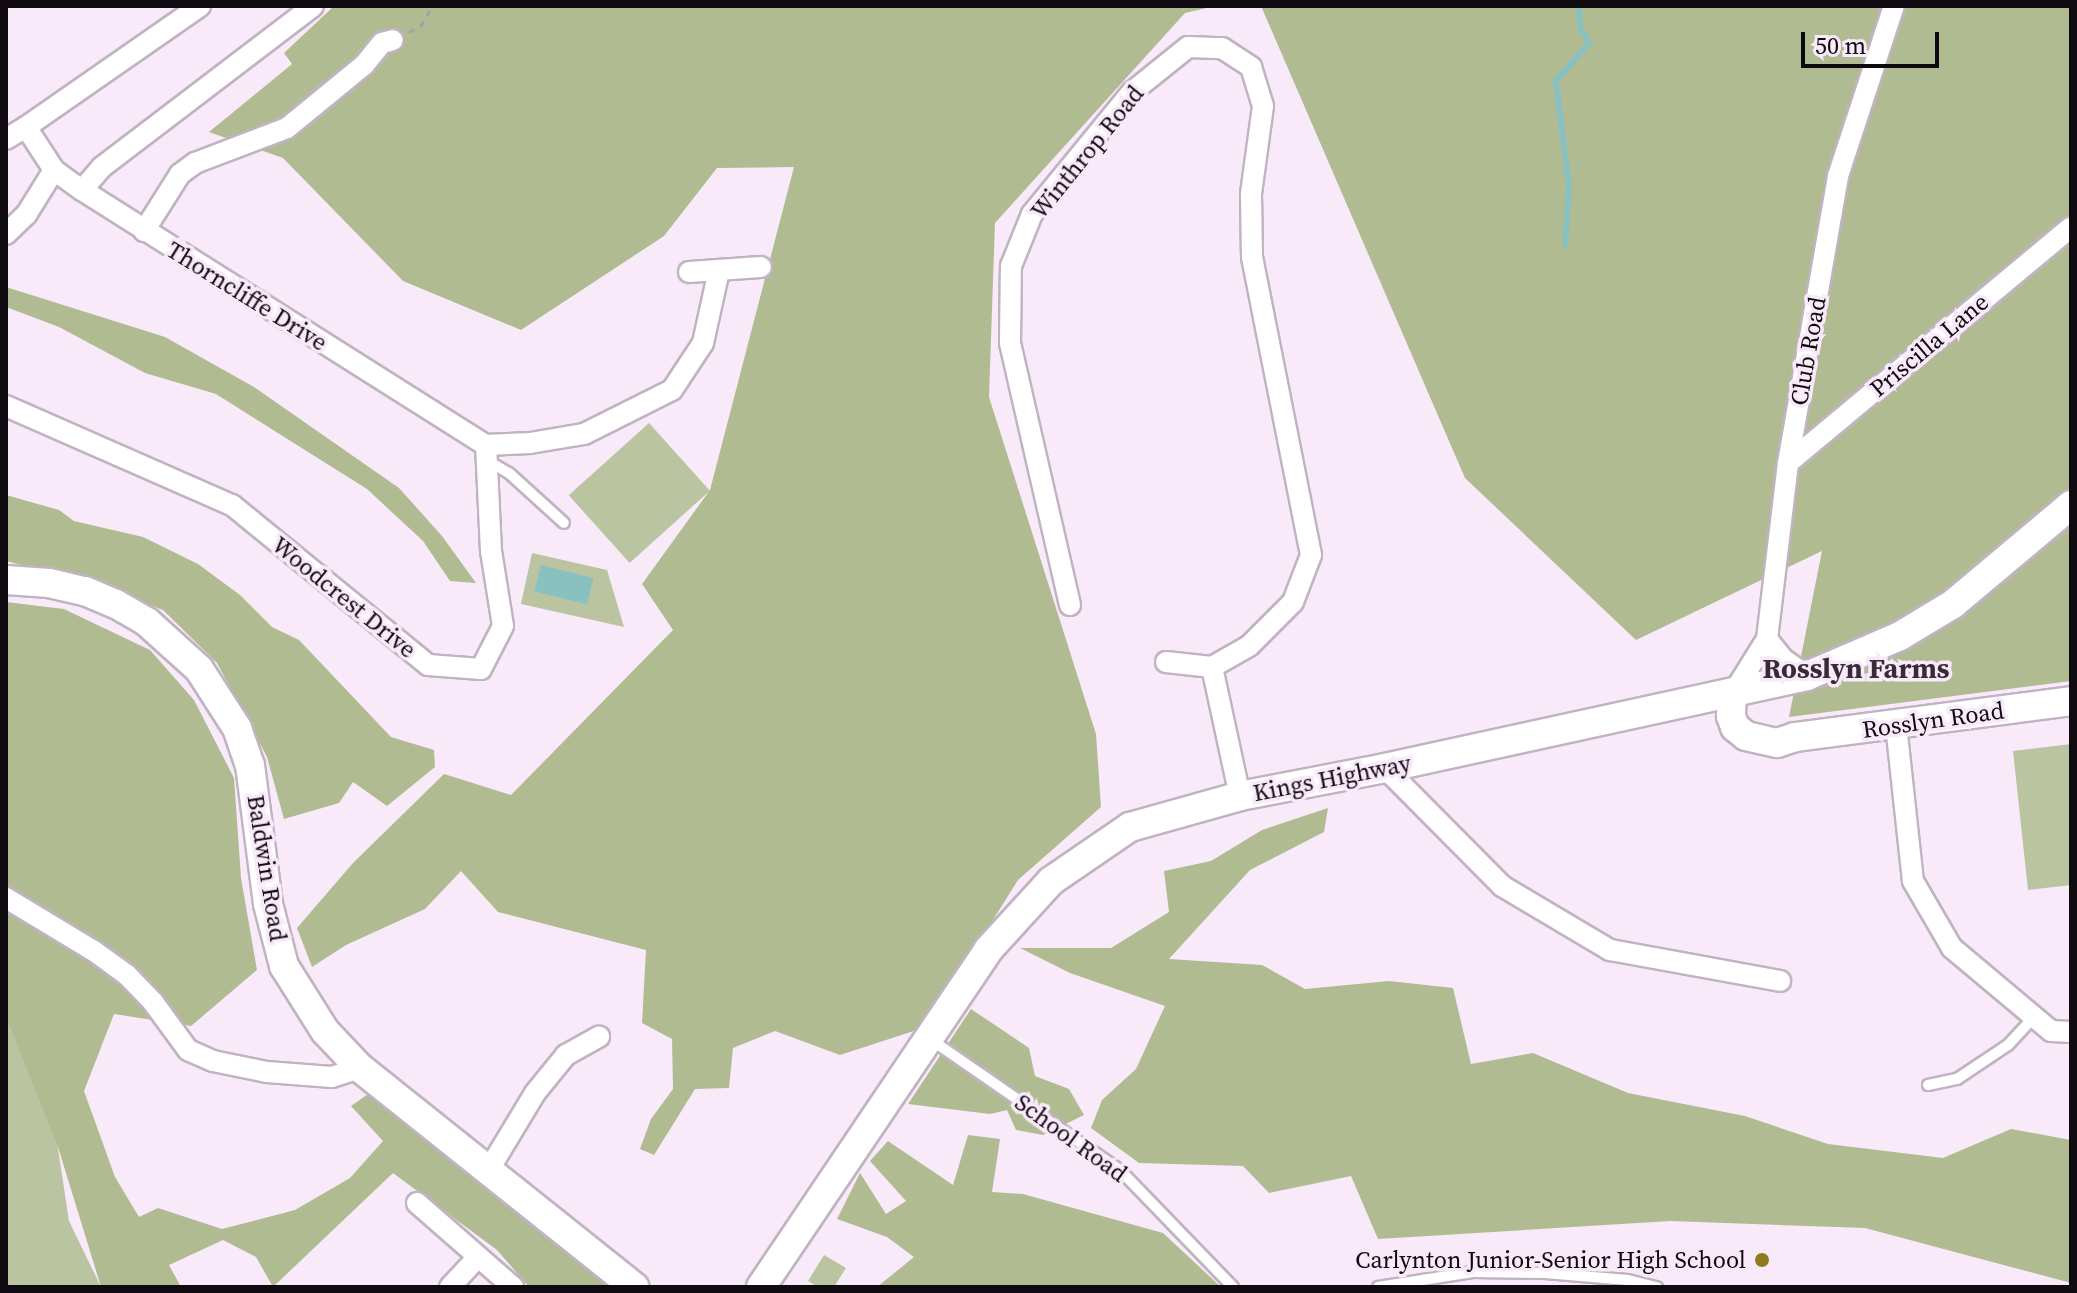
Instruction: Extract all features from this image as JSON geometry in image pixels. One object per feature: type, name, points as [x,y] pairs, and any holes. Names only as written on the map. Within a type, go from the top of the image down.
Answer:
[{"type":"street","points":[[6,139],[200,6]]},
{"type":"street","points":[[82,190],[102,167],[313,6]]},
{"type":"street","name":"Club Road","points":[[1732,695],[1767,639],[1788,463],[1838,176],[1894,6]]},
{"type":"street","points":[[144,231],[180,174],[195,163],[287,128],[364,65],[382,43],[393,40]]},
{"type":"street","name":"Winthrop Road","points":[[1070,605],[1010,343],[1011,266],[1032,214],[1132,92],[1188,47],[1222,48],[1251,67],[1263,106],[1251,194],[1252,257],[1311,555],[1293,602],[1249,646],[1212,667]]},
{"type":"street","name":"Thorncliffe Drive","points":[[26,127],[54,170],[82,190],[486,452]]},
{"type":"street","points":[[6,234],[26,215],[54,170]]},
{"type":"street","name":"Priscilla Lane","points":[[1788,463],[2071,227]]},
{"type":"street","points":[[689,272],[761,267]]},
{"type":"street","points":[[486,452],[584,434],[672,390],[703,343],[719,270]]},
{"type":"street","name":"Woodcrest Drive","points":[[6,406],[232,505],[428,665],[481,669],[503,626],[491,551],[486,452]]},
{"type":"street","name":"Kings Highway","points":[[761,1287],[988,950],[1051,881],[1130,827],[1240,796],[1732,695],[1807,676],[1900,636],[1953,604],[2071,505]]},
{"type":"street","name":"Baldwin Road","points":[[6,580],[49,583],[85,591],[116,604],[147,622],[199,669],[237,728],[250,765],[268,904],[284,966],[325,1031],[360,1068],[634,1287]]},
{"type":"street","points":[[1767,639],[1783,659],[1807,676]]},
{"type":"street","points":[[1166,662],[1212,667],[1240,796]]},
{"type":"street","name":"Rosslyn Road","points":[[1732,695],[1731,716],[1735,727],[1746,736],[1777,743],[1795,737],[2071,701]]},
{"type":"street","points":[[1896,725],[1913,881],[1952,948],[2051,1031],[2071,1032]]},
{"type":"street","points":[[1385,768],[1502,886],[1610,950],[1780,981]]},
{"type":"street","points":[[6,898],[94,951],[127,975],[153,1002],[188,1050],[213,1061],[294,1075],[332,1077],[360,1068]]},
{"type":"street","points":[[488,1171],[535,1093],[566,1055],[599,1037]]},
{"type":"street","points":[[417,1203],[513,1287]]},
{"type":"street","points":[[450,1287],[478,1257]]},
{"type":"lane","points":[[486,452],[564,523]]},
{"type":"lane","points":[[1928,1085],[1957,1079],[2008,1045],[2034,1017]]},
{"type":"lane","name":"School Road","points":[[930,1039],[1121,1171],[1233,1287]]},
{"type":"lane","points":[[1378,1287],[1473,1272],[1545,1273],[1628,1280],[1657,1287]]},
{"type":"path","points":[[393,40],[421,26],[432,6]]},
{"type":"shaded area","points":[[334,6],[1215,6],[1185,13],[995,223],[989,397],[1096,734],[1101,807],[1018,880],[926,1027],[840,1055],[775,1031],[733,1048],[729,1088],[695,1089],[654,1155],[640,1149],[651,1119],[673,1089],[672,1039],[642,1023],[646,950],[498,912],[461,871],[425,909],[346,945],[312,967],[297,928],[353,863],[444,774],[511,795],[673,630],[642,584],[710,490],[794,167],[717,168],[664,236],[521,330],[403,281],[283,158],[209,132],[292,64],[284,53]]},
{"type":"shaded area","points":[[1261,6],[2071,6],[2071,681],[1789,717],[1822,551],[1636,640],[1465,478]]},
{"type":"shaded area","points":[[6,287],[165,337],[254,387],[399,488],[442,536],[476,583],[450,581],[423,541],[367,489],[216,394],[145,373],[59,327],[6,307]]},
{"type":"shaded area","points":[[649,423],[710,491],[630,563],[569,495]]},
{"type":"shaded area","points":[[6,495],[59,510],[74,521],[143,537],[198,564],[240,595],[272,627],[299,640],[391,737],[434,750],[435,767],[387,806],[353,782],[339,803],[284,819],[267,757],[217,663],[163,610],[87,582],[6,561]]},
{"type":"shaded area","points":[[532,553],[607,570],[624,627],[521,604]]},
{"type":"shaded area","points":[[541,565],[593,578],[587,604],[534,591]]},
{"type":"shaded area","points":[[6,602],[64,609],[150,650],[194,700],[234,778],[241,878],[257,970],[191,1026],[114,1014],[84,1091],[115,1177],[139,1217],[158,1208],[222,1229],[295,1210],[350,1178],[383,1141],[351,1106],[374,1090],[615,1287],[529,1287],[497,1250],[393,1173],[273,1287],[256,1257],[223,1240],[169,1265],[181,1287],[101,1287],[58,1147],[6,1016]]},
{"type":"shaded area","points":[[2071,744],[2071,885],[2028,890],[2013,751]]},
{"type":"shaded area","points":[[1328,808],[1324,832],[1250,870],[1169,959],[1262,965],[1305,989],[1389,981],[1453,988],[1471,1064],[1533,1053],[1628,1093],[1745,1116],[1828,1144],[1943,1158],[2011,1129],[2071,1140],[2071,1283],[1865,1228],[1670,1221],[1378,1239],[1351,1176],[1269,1193],[1243,1166],[1139,1163],[1091,1128],[1102,1100],[1136,1069],[1165,1006],[1070,973],[1020,948],[1111,948],[1169,912],[1164,871],[1211,861],[1262,830]]},
{"type":"shaded area","points":[[6,983],[45,1063],[69,1221],[101,1287],[6,1287]]},
{"type":"shaded area","points":[[971,1009],[1029,1048],[1035,1076],[1069,1089],[1084,1115],[1043,1135],[1016,1130],[1007,1110],[990,1114],[908,1104]]},
{"type":"shaded area","points":[[968,1135],[1000,1139],[992,1192],[1023,1194],[1163,1233],[1221,1287],[877,1287],[914,1257],[887,1237],[837,1219],[860,1173],[886,1214],[906,1201],[870,1161],[888,1141],[953,1185]]},
{"type":"shaded area","points":[[824,1255],[846,1268],[834,1287],[818,1287],[808,1281]]},
{"type":"waterway","points":[[1565,245],[1569,186],[1556,81],[1589,43],[1580,26],[1579,6]]},
{"type":"place","name":"Carlynton Junior-Senior High School","points":[[1762,1260]]},
{"type":"district","name":"Rosslyn Farms","points":[[1856,668]]}]
